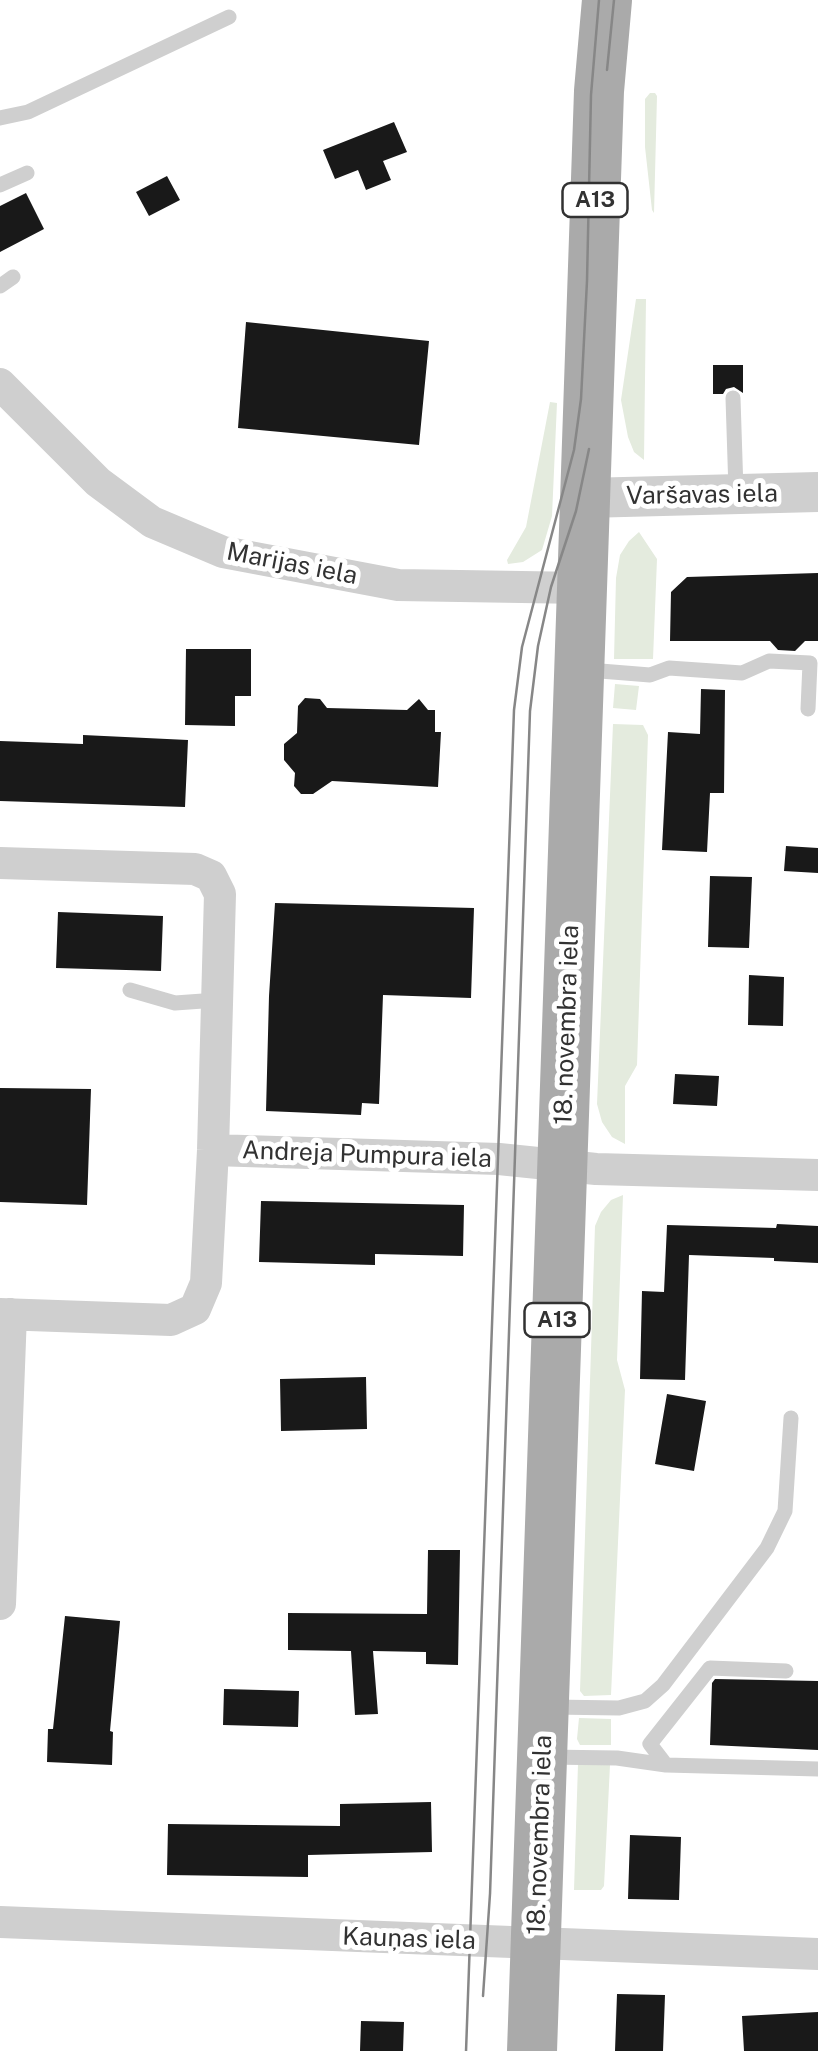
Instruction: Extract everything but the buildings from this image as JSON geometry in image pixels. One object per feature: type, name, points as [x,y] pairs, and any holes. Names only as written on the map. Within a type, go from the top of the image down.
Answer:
[{"type":"main road","name":"18. novembra iela","points":[[532,2051],[585,498],[607,0]]},
{"type":"street","name":"Marijas iela","points":[[0,384],[98,482],[152,522],[223,552],[398,585],[583,588]]},
{"type":"street","name":"Varšavas iela","points":[[585,498],[818,492]]},
{"type":"street","points":[[0,863],[195,869],[211,876],[220,894],[213,1150]]},
{"type":"street","name":"Andreja Pumpura iela","points":[[5,1314],[171,1320],[196,1309],[206,1283],[213,1150],[476,1158],[596,1169],[818,1175]]},
{"type":"street","points":[[0,1604],[5,1314]]},
{"type":"street","name":"Kauņas iela","points":[[0,1922],[818,1954]]},
{"type":"lane","points":[[0,118],[28,112],[229,17]]},
{"type":"lane","points":[[0,185],[27,173]]},
{"type":"lane","points":[[733,398],[736,494]]},
{"type":"lane","points":[[580,669],[650,674],[669,668],[742,673],[769,661],[810,663],[808,709]]},
{"type":"lane","points":[[130,990],[174,1003],[218,1000]]},
{"type":"lane","points":[[544,1707],[619,1708],[645,1701],[663,1685],[767,1548],[785,1511],[792,1418]]},
{"type":"lane","points":[[666,1764],[650,1744],[710,1668],[786,1671]]},
{"type":"lane","points":[[542,1757],[818,1769]]},
{"type":"shaded area","points":[[650,93],[657,96],[654,213],[645,147],[645,99]]},
{"type":"shaded area","points":[[636,299],[646,299],[644,460],[634,452],[628,437],[621,400]]},
{"type":"shaded area","points":[[550,402],[557,403],[552,516],[542,550],[523,562],[508,564],[526,527]]},
{"type":"shaded area","points":[[639,532],[657,559],[653,659],[614,659],[620,555]]},
{"type":"shaded area","points":[[615,684],[639,686],[636,710],[613,708]]},
{"type":"shaded area","points":[[613,724],[643,725],[648,735],[637,1065],[625,1086],[625,1144],[612,1137],[597,1104]]},
{"type":"shaded area","points":[[623,1195],[617,1360],[625,1390],[611,1695],[584,1696],[580,1691],[595,1226],[611,1200]]},
{"type":"shaded area","points":[[579,1718],[611,1719],[611,1745],[580,1745]]},
{"type":"shaded area","points":[[578,1764],[610,1765],[601,1890],[574,1890]]},
{"type":"tram line","points":[[466,2051],[514,710],[522,647],[574,450],[581,399],[591,95],[599,0]]},
{"type":"tram line","points":[[607,70],[614,0]]},
{"type":"tram line","points":[[483,1996],[490,1894],[530,711],[551,587],[576,511],[589,449]]}]
